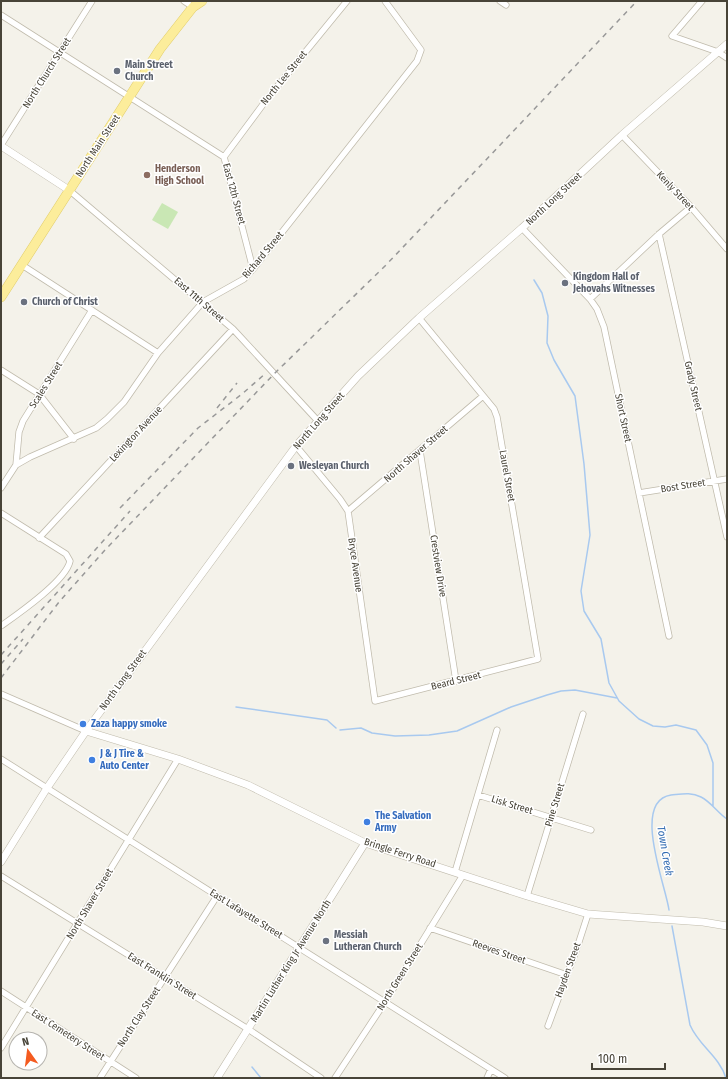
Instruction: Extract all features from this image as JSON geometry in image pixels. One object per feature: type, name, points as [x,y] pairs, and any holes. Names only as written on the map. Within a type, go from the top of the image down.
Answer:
[{"type":"main road","name":"North Main Street","points":[[1,297],[68,190],[160,49],[193,7],[202,1]]},
{"type":"street","name":"North Church Street","points":[[1,146],[92,1]]},
{"type":"street","points":[[184,1],[193,7]]},
{"type":"street","name":"North Lee Street","points":[[224,157],[267,99],[347,1]]},
{"type":"street","name":"Richard Street","points":[[16,465],[30,457],[74,439],[96,428],[118,409],[158,353],[203,302],[244,278],[253,269],[417,61],[421,50],[385,1]]},
{"type":"street","points":[[500,1],[506,5]]},
{"type":"street","points":[[702,1],[672,36],[718,52],[727,58]]},
{"type":"street","name":"East 12th Street","points":[[1,15],[129,98],[224,157],[253,269]]},
{"type":"street","name":"North Long Street","points":[[1,862],[47,788],[86,731],[296,446],[318,421],[358,376],[419,318],[522,228],[622,135],[727,44]]},
{"type":"street","name":"Kenly Street","points":[[622,135],[691,207],[727,249]]},
{"type":"street","points":[[1,146],[68,190]]},
{"type":"street","name":"East 11th Street","points":[[68,190],[203,302],[233,329],[318,421]]},
{"type":"street","points":[[590,300],[659,234],[691,207]]},
{"type":"street","name":"Short Street","points":[[522,228],[590,300],[597,309],[604,327],[669,636]]},
{"type":"street","name":"Grady Street","points":[[659,234],[727,537]]},
{"type":"street","points":[[22,265],[158,353]]},
{"type":"street","name":"Scales Street","points":[[16,465],[19,432],[24,421],[39,394],[92,310]]},
{"type":"street","name":"Laurel Street","points":[[419,318],[494,409],[497,416],[538,659]]},
{"type":"street","name":"Lexington Avenue","points":[[39,538],[233,329]]},
{"type":"street","points":[[1,370],[39,394],[74,439]]},
{"type":"street","name":"North Shaver Street","points":[[348,511],[482,396]]},
{"type":"street","name":"Bryce Avenue","points":[[296,446],[340,499],[348,511],[375,701]]},
{"type":"street","name":"Crestview Drive","points":[[420,450],[456,681]]},
{"type":"street","points":[[1,488],[16,465]]},
{"type":"street","name":"Bost Street","points":[[639,493],[727,479]]},
{"type":"street","points":[[1,513],[66,554],[70,561],[64,572],[52,586],[34,602],[1,626]]},
{"type":"street","name":"Beard Street","points":[[375,701],[538,659]]},
{"type":"street","points":[[1,694],[86,731]]},
{"type":"street","name":"Pine Street","points":[[527,896],[583,714]]},
{"type":"street","points":[[455,872],[497,730]]},
{"type":"street","name":"Bringle Ferry Road","points":[[86,731],[178,759],[248,785],[365,843],[527,896],[588,914],[703,922],[727,926]]},
{"type":"street","name":"East Lafayette Street","points":[[1,759],[505,1078]]},
{"type":"street","name":"North Shaver Street","points":[[1,1048],[178,759]]},
{"type":"street","name":"Lisk Street","points":[[478,795],[591,830]]},
{"type":"street","name":"Martin Luther King Jr Avenue North","points":[[217,1078],[365,843]]},
{"type":"street","name":"North Green Street","points":[[334,1078],[385,1002],[463,874]]},
{"type":"street","name":"East Franklin Street","points":[[1,876],[248,1029],[321,1078]]},
{"type":"street","name":"North Clay Street","points":[[100,1078],[217,896]]},
{"type":"street","name":"Hayden Street","points":[[548,1026],[588,914]]},
{"type":"street","name":"Reeves Street","points":[[430,928],[567,975]]},
{"type":"street","name":"East Cemetery Street","points":[[1,991],[136,1078]]},
{"type":"street","points":[[487,1078],[490,1069]]},
{"type":"green space","points":[[162,203],[178,212],[168,229],[152,220]]},
{"type":"waterway","points":[[534,280],[542,293],[548,316],[547,343],[554,360],[575,396],[584,464],[590,535],[581,591],[584,611],[601,639],[609,683],[619,701],[639,719],[653,726],[665,727],[676,725],[696,730],[707,745],[713,763],[713,806]]},
{"type":"waterway","points":[[340,730],[361,728],[372,733],[395,736],[429,735],[457,731],[511,707],[561,691],[575,690],[617,698]]},
{"type":"waterway","points":[[236,707],[327,720],[336,728]]},
{"type":"waterway","name":"Town Creek","points":[[669,910],[654,846],[652,828],[653,812],[659,801],[671,795],[694,794],[705,799],[727,819]]},
{"type":"waterway","name":"Town Creek","points":[[672,926],[690,1025],[698,1039],[719,1063],[726,1078]]},
{"type":"waterway","points":[[252,1067],[261,1078]]},
{"type":"railway","points":[[1,678],[59,602],[105,550],[275,373],[386,265],[637,1]]},
{"type":"railway","points":[[120,508],[198,428],[242,394],[266,373]]},
{"type":"railway","points":[[217,408],[237,383]]},
{"type":"railway","points":[[1,655],[130,511]]},
{"type":"railway","points":[[1,664],[23,639]]},
{"type":"place","name":"Main Street Church","points":[[117,71]]},
{"type":"place","name":"Henderson High School","points":[[147,175]]},
{"type":"place","name":"Kingdom Hall of Jehovahs Witnesses","points":[[565,283]]},
{"type":"place","name":"Church of Christ","points":[[24,302]]},
{"type":"place","name":"Wesleyan Church","points":[[291,466]]},
{"type":"place","name":"Zaza happy smoke","points":[[83,724]]},
{"type":"place","name":"J & J Tire & Auto Center","points":[[92,760]]},
{"type":"place","name":"The Salvation Army","points":[[367,822]]},
{"type":"place","name":"Messiah Lutheran Church","points":[[326,941]]}]
